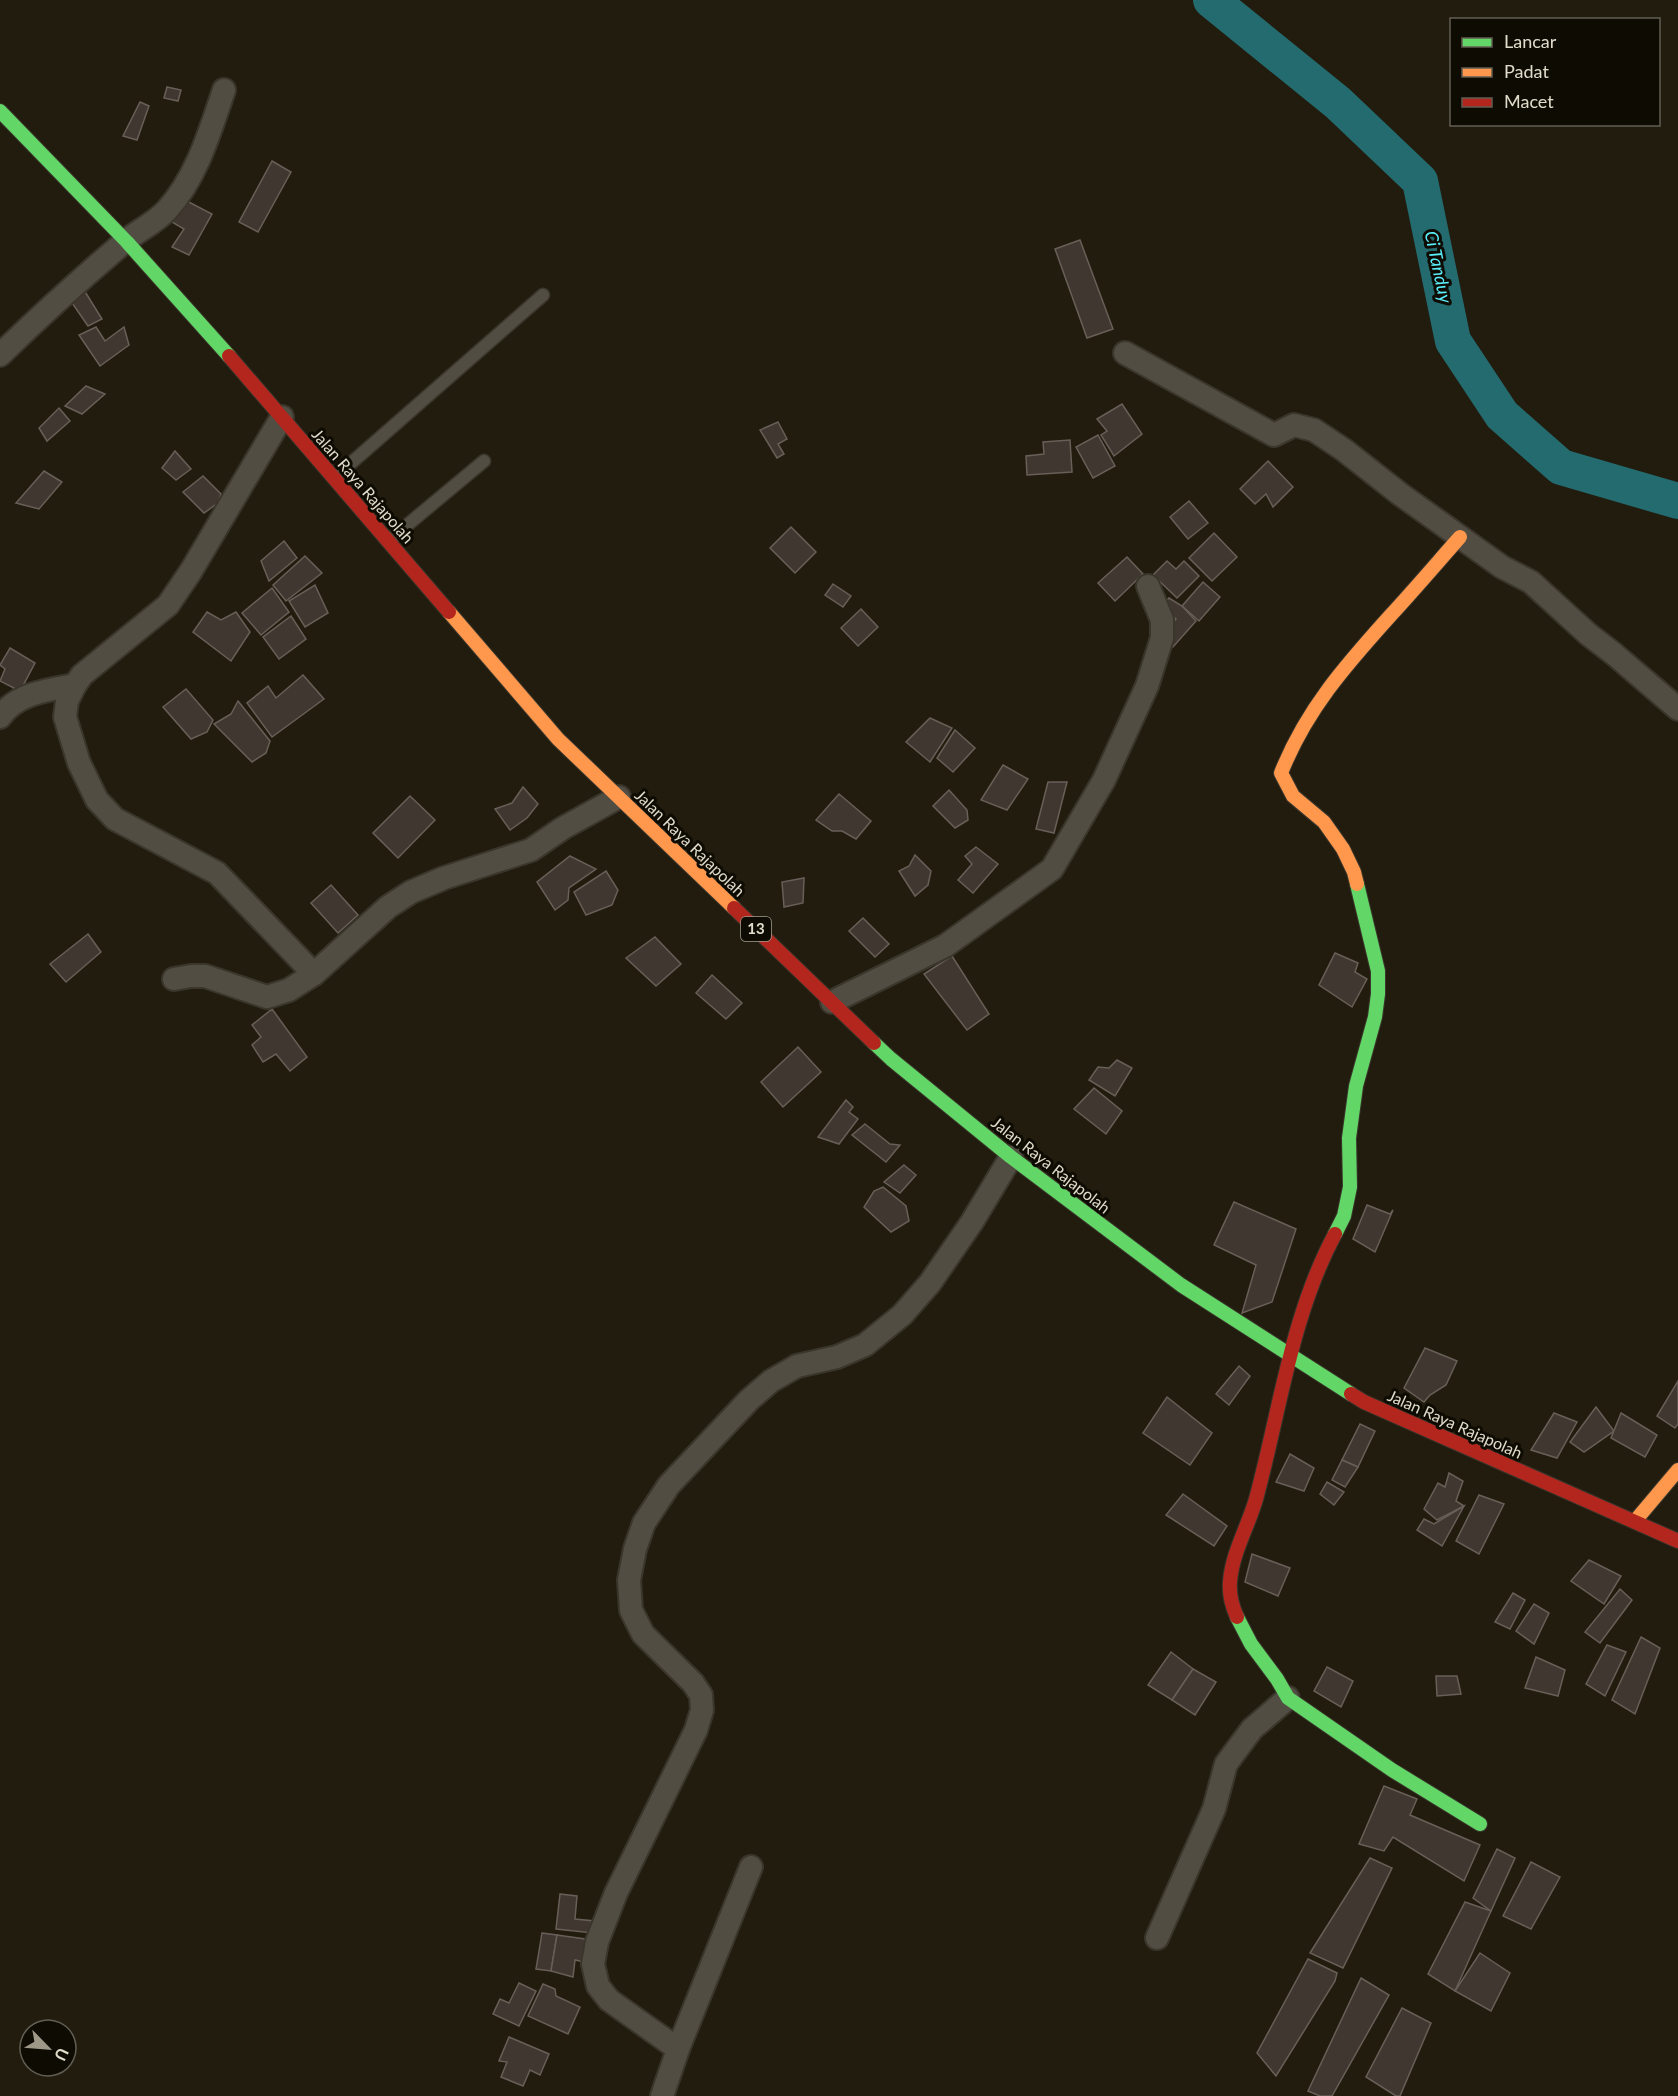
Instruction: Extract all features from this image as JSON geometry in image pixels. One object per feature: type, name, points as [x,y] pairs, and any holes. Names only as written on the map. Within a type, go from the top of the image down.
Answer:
[{"type":"main road","name":"Jalan Raya Rajapolah","points":[[0,111],[126,241],[282,417],[558,739],[891,1059],[1011,1157],[1181,1285],[1364,1402],[1678,1541]]},
{"type":"main road","points":[[1460,537],[1344,664],[1290,747],[1281,773],[1293,796],[1324,822],[1343,849],[1354,872],[1378,971],[1378,994],[1375,1017],[1356,1086],[1349,1138],[1350,1186],[1344,1216],[1315,1275],[1300,1318],[1289,1355],[1255,1502],[1238,1546],[1230,1582],[1232,1606],[1251,1644],[1288,1698],[1392,1770],[1480,1824]]},
{"type":"main road","points":[[1635,1521],[1678,1470]]},
{"type":"street","points":[[0,355],[126,241],[148,227],[168,209],[188,180],[206,144],[224,90]]},
{"type":"street","points":[[1125,353],[1274,435],[1294,425],[1314,430],[1502,567],[1531,582],[1588,634],[1678,709]]},
{"type":"street","points":[[282,417],[191,571],[168,605],[95,663],[75,685],[67,701],[65,717],[80,763],[97,800],[115,819],[217,873],[314,974]]},
{"type":"street","points":[[832,1002],[945,946],[1052,869],[1104,780],[1147,686],[1162,638],[1162,621],[1148,586]]},
{"type":"street","points":[[0,717],[18,701],[34,692],[75,685]]},
{"type":"street","points":[[174,980],[191,976],[206,976],[267,997],[289,990],[314,974],[388,907],[411,892],[444,878],[531,850],[563,828],[619,797]]},
{"type":"street","points":[[678,2049],[609,2000],[598,1986],[593,1964],[597,1942],[616,1893],[696,1730],[702,1710],[701,1695],[693,1683],[643,1634],[631,1610],[629,1580],[635,1549],[644,1523],[669,1485],[749,1400],[771,1381],[797,1366],[837,1357],[865,1345],[902,1315],[930,1283],[972,1222],[1011,1157]]},
{"type":"street","points":[[1157,1938],[1214,1809],[1226,1764],[1252,1729],[1288,1698]]},
{"type":"street","points":[[662,2096],[678,2049],[751,1867]]},
{"type":"lane","points":[[334,478],[543,295]]},
{"type":"lane","points":[[388,541],[484,461]]},
{"type":"building","points":[[167,87],[181,90],[178,101],[164,98]]},
{"type":"building","points":[[140,102],[149,106],[137,140],[123,136]]},
{"type":"building","points":[[272,161],[291,172],[258,232],[239,222]]},
{"type":"building","points":[[181,198],[212,214],[189,255],[172,247],[184,229],[167,219]]},
{"type":"building","points":[[1080,240],[1113,329],[1087,338],[1055,249]]},
{"type":"building","points":[[84,290],[102,319],[88,326],[68,297]]},
{"type":"building","points":[[96,327],[105,341],[124,327],[129,345],[100,366],[79,335]]},
{"type":"building","points":[[86,386],[105,394],[82,414],[65,406]]},
{"type":"building","points":[[1122,404],[1142,434],[1114,456],[1101,435],[1107,431],[1097,419]]},
{"type":"building","points":[[59,408],[70,421],[47,441],[39,428]]},
{"type":"building","points":[[778,422],[787,439],[778,444],[784,454],[777,458],[760,430]]},
{"type":"building","points":[[1098,435],[1115,466],[1093,478],[1076,447]]},
{"type":"building","points":[[1070,440],[1072,472],[1027,475],[1026,456],[1044,454],[1043,442]]},
{"type":"building","points":[[175,451],[191,469],[176,480],[162,468]]},
{"type":"building","points":[[1268,461],[1293,487],[1273,507],[1266,494],[1255,504],[1240,489]]},
{"type":"building","points":[[44,471],[62,482],[39,509],[16,503]]},
{"type":"building","points":[[203,476],[221,494],[218,503],[204,513],[183,492]]},
{"type":"building","points":[[1189,501],[1208,523],[1188,539],[1170,517]]},
{"type":"building","points":[[791,527],[816,552],[795,573],[770,548]]},
{"type":"building","points":[[1214,533],[1237,557],[1212,581],[1189,558]]},
{"type":"building","points":[[284,541],[297,558],[269,581],[261,561]]},
{"type":"building","points":[[305,556],[322,573],[286,601],[273,585]]},
{"type":"building","points":[[1127,557],[1143,574],[1115,601],[1098,583]]},
{"type":"building","points":[[1167,561],[1176,569],[1184,561],[1199,576],[1177,598],[1153,575]]},
{"type":"building","points":[[1203,582],[1220,597],[1199,621],[1182,606]]},
{"type":"building","points":[[833,584],[851,596],[843,607],[825,595]]},
{"type":"building","points":[[315,585],[328,613],[305,627],[289,601]]},
{"type":"building","points":[[272,588],[289,612],[261,635],[242,613]]},
{"type":"building","points":[[1169,598],[1182,606],[1196,621],[1173,647],[1169,628],[1176,619],[1162,606]]},
{"type":"building","points":[[861,609],[878,627],[858,646],[841,628]]},
{"type":"building","points":[[207,612],[221,620],[236,612],[250,632],[231,661],[193,632]]},
{"type":"building","points":[[291,616],[306,639],[279,659],[263,637]]},
{"type":"building","points":[[10,648],[35,663],[18,695],[11,693],[14,688],[0,681],[5,669],[0,665]]},
{"type":"building","points":[[303,675],[324,699],[272,737],[247,703],[268,686],[276,698]]},
{"type":"building","points":[[186,689],[213,720],[207,732],[191,739],[163,707]]},
{"type":"building","points":[[238,701],[270,741],[266,753],[252,762],[214,724],[231,714]]},
{"type":"building","points":[[930,718],[952,728],[930,762],[906,742]]},
{"type":"building","points":[[955,730],[975,748],[953,772],[937,758]]},
{"type":"building","points":[[1003,765],[1028,779],[1007,810],[981,800]]},
{"type":"building","points":[[1048,782],[1067,782],[1054,833],[1036,829]]},
{"type":"building","points":[[523,787],[538,804],[527,818],[510,830],[495,809],[512,803]]},
{"type":"building","points":[[949,790],[967,810],[968,820],[955,828],[933,806]]},
{"type":"building","points":[[839,794],[871,821],[856,839],[842,831],[832,831],[816,820]]},
{"type":"building","points":[[410,796],[435,820],[398,858],[373,833]]},
{"type":"building","points":[[976,847],[998,864],[973,893],[958,880],[972,864],[965,856]]},
{"type":"building","points":[[915,855],[931,871],[928,885],[915,896],[899,871],[909,866]]},
{"type":"building","points":[[570,856],[596,869],[569,888],[568,900],[555,910],[537,882]]},
{"type":"building","points":[[606,871],[618,890],[612,905],[586,915],[574,892]]},
{"type":"building","points":[[804,878],[803,903],[784,907],[782,882]]},
{"type":"building","points":[[331,885],[358,915],[338,933],[311,903]]},
{"type":"building","points":[[863,918],[889,944],[875,957],[849,931]]},
{"type":"building","points":[[88,934],[101,952],[66,982],[50,964]]},
{"type":"building","points":[[655,937],[681,964],[656,986],[626,958]]},
{"type":"building","points":[[1335,953],[1358,963],[1355,972],[1367,979],[1352,1007],[1319,985]]},
{"type":"building","points":[[952,956],[989,1014],[967,1030],[924,974]]},
{"type":"building","points":[[712,975],[742,1003],[726,1019],[696,993]]},
{"type":"building","points":[[272,1009],[307,1057],[290,1071],[276,1054],[263,1062],[252,1045],[261,1037],[252,1025]]},
{"type":"building","points":[[798,1047],[821,1072],[783,1107],[761,1082]]},
{"type":"building","points":[[1117,1060],[1132,1068],[1115,1096],[1089,1080],[1098,1067],[1109,1068]]},
{"type":"building","points":[[1094,1088],[1122,1111],[1106,1134],[1074,1109]]},
{"type":"building","points":[[846,1100],[853,1107],[849,1112],[858,1119],[839,1144],[818,1137]]},
{"type":"building","points":[[865,1124],[890,1144],[900,1145],[886,1162],[852,1135]]},
{"type":"building","points":[[904,1165],[916,1175],[900,1193],[884,1182]]},
{"type":"building","points":[[883,1187],[906,1206],[909,1221],[891,1232],[864,1207],[874,1191]]},
{"type":"building","points":[[1234,1202],[1296,1229],[1272,1302],[1242,1313],[1256,1265],[1214,1245]]},
{"type":"building","points":[[1367,1205],[1390,1214],[1393,1210],[1375,1252],[1353,1239]]},
{"type":"building","points":[[1425,1348],[1457,1361],[1446,1385],[1430,1395],[1424,1402],[1404,1388]]},
{"type":"building","points":[[1239,1366],[1250,1376],[1229,1405],[1216,1394]]},
{"type":"building","points":[[1678,1381],[1678,1424],[1675,1428],[1657,1416]]},
{"type":"building","points":[[1167,1397],[1212,1433],[1190,1465],[1143,1433]]},
{"type":"building","points":[[1596,1407],[1614,1431],[1584,1452],[1570,1442]]},
{"type":"building","points":[[1554,1413],[1577,1422],[1557,1458],[1531,1450]]},
{"type":"building","points":[[1621,1413],[1657,1435],[1645,1457],[1611,1438]]},
{"type":"building","points":[[1360,1424],[1375,1431],[1358,1467],[1342,1460]]},
{"type":"building","points":[[1290,1454],[1314,1468],[1304,1491],[1276,1482]]},
{"type":"building","points":[[1342,1460],[1358,1467],[1345,1487],[1332,1480]]},
{"type":"building","points":[[1449,1473],[1463,1481],[1456,1501],[1464,1506],[1437,1520],[1424,1509],[1438,1483],[1445,1487]]},
{"type":"building","points":[[1327,1482],[1344,1492],[1334,1505],[1320,1494]]},
{"type":"building","points":[[1183,1494],[1227,1526],[1214,1546],[1166,1515]]},
{"type":"building","points":[[1479,1495],[1504,1504],[1479,1554],[1456,1541]]},
{"type":"building","points":[[1464,1506],[1442,1546],[1417,1530],[1424,1519],[1434,1524]]},
{"type":"building","points":[[1252,1554],[1290,1568],[1278,1596],[1245,1582]]},
{"type":"building","points":[[1589,1560],[1621,1576],[1604,1604],[1571,1581]]},
{"type":"building","points":[[1620,1589],[1632,1600],[1600,1643],[1585,1632]]},
{"type":"building","points":[[1513,1593],[1525,1600],[1510,1629],[1495,1622]]},
{"type":"building","points":[[1534,1604],[1549,1613],[1534,1644],[1516,1631]]},
{"type":"building","points":[[1641,1637],[1660,1648],[1635,1714],[1612,1700]]},
{"type":"building","points":[[1607,1645],[1626,1652],[1605,1696],[1586,1684]]},
{"type":"building","points":[[1171,1652],[1193,1669],[1172,1700],[1148,1685]]},
{"type":"building","points":[[1536,1657],[1565,1670],[1558,1696],[1525,1688]]},
{"type":"building","points":[[1327,1667],[1353,1681],[1341,1707],[1314,1691]]},
{"type":"building","points":[[1193,1669],[1216,1682],[1195,1715],[1172,1700]]},
{"type":"building","points":[[1436,1676],[1457,1676],[1461,1694],[1437,1696]]},
{"type":"building","points":[[1384,1786],[1417,1799],[1410,1815],[1480,1845],[1464,1881],[1393,1837],[1384,1851],[1359,1844]]},
{"type":"building","points":[[1497,1849],[1515,1858],[1491,1911],[1473,1898]]},
{"type":"building","points":[[1370,1858],[1392,1868],[1343,1968],[1310,1953]]},
{"type":"building","points":[[1531,1862],[1560,1877],[1531,1929],[1503,1916]]},
{"type":"building","points":[[560,1894],[577,1896],[575,1919],[595,1921],[593,1933],[556,1929]]},
{"type":"building","points":[[1465,1902],[1491,1911],[1455,1991],[1428,1974]]},
{"type":"building","points":[[542,1933],[557,1935],[551,1971],[536,1969]]},
{"type":"building","points":[[557,1935],[592,1940],[589,1963],[575,1960],[573,1977],[551,1971]]},
{"type":"building","points":[[1480,1953],[1510,1973],[1491,2011],[1455,1991]]},
{"type":"building","points":[[1308,1959],[1337,1973],[1335,1981],[1276,2076],[1257,2053]]},
{"type":"building","points":[[1361,1978],[1389,1995],[1332,2096],[1320,2096],[1308,2091]]},
{"type":"building","points":[[519,1983],[536,1991],[519,2026],[493,2014],[500,1999],[509,2003]]},
{"type":"building","points":[[543,1984],[555,1989],[556,1996],[580,2007],[568,2034],[528,2016]]},
{"type":"building","points":[[1402,2008],[1431,2023],[1400,2096],[1396,2096],[1366,2077]]},
{"type":"building","points":[[509,2037],[549,2054],[540,2075],[530,2070],[523,2086],[501,2077],[507,2062],[499,2061]]},
{"type":"waterway","name":"Ci Tanduy","points":[[1211,0],[1338,103],[1420,181],[1453,341],[1502,415],[1561,467],[1678,501]]},
{"type":"traffic: fast","points":[[0,111],[127,242],[229,356]]},
{"type":"traffic: fast","points":[[1335,1234],[1344,1216],[1350,1187],[1349,1138],[1356,1086],[1375,1017],[1378,994],[1378,971],[1357,884]]},
{"type":"traffic: fast","points":[[874,1043],[1011,1157],[1181,1285],[1351,1394]]},
{"type":"traffic: fast","points":[[1237,1617],[1251,1644],[1288,1698],[1392,1770],[1480,1824]]},
{"type":"traffic: slow","points":[[1357,884],[1343,849],[1324,822],[1293,796],[1281,773],[1302,729],[1328,690],[1460,537]]},
{"type":"traffic: slow","points":[[449,612],[558,739],[734,908]]},
{"type":"traffic: slow","points":[[1635,1521],[1678,1470]]},
{"type":"traffic: jam","points":[[229,356],[449,612]]},
{"type":"traffic: jam","points":[[734,908],[874,1043]]},
{"type":"traffic: jam","points":[[1237,1617],[1230,1591],[1231,1571],[1256,1499],[1288,1364],[1307,1298],[1335,1234]]},
{"type":"traffic: jam","points":[[1351,1394],[1364,1402],[1678,1541]]}]
